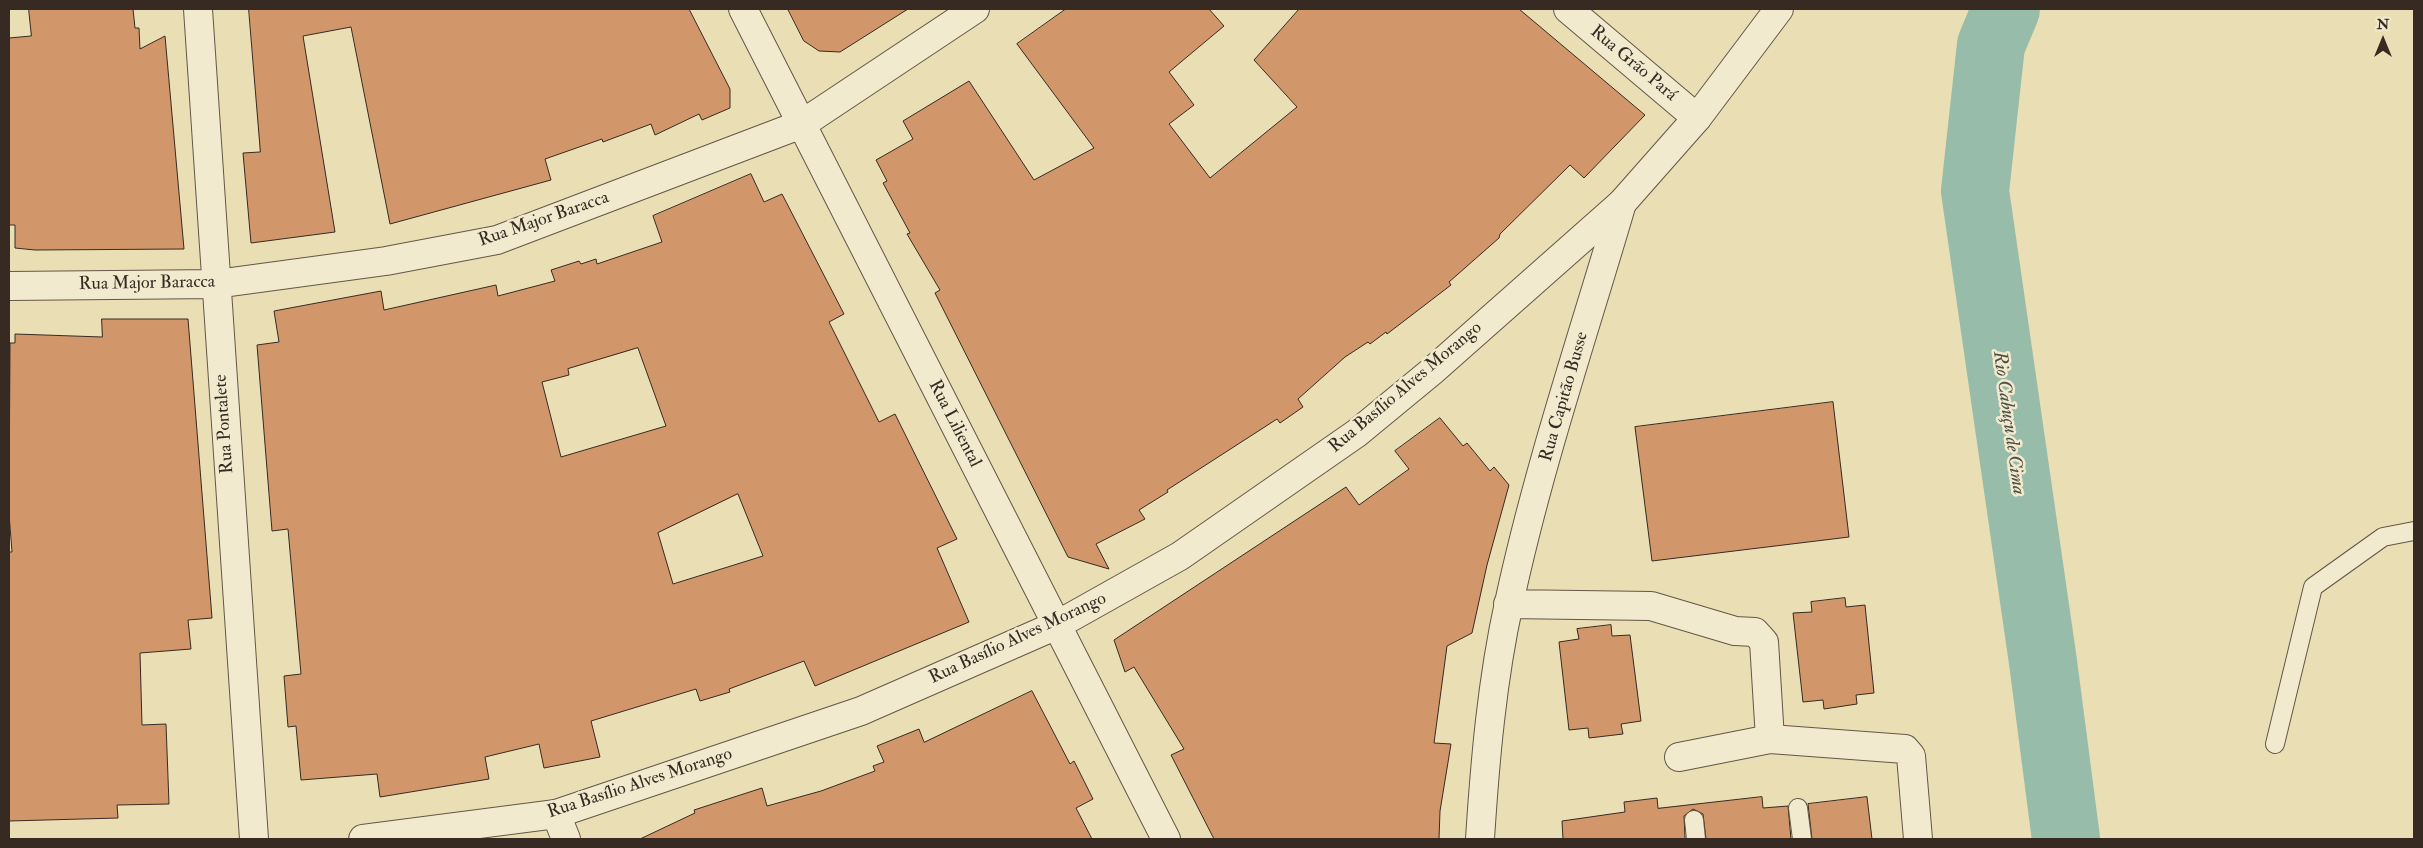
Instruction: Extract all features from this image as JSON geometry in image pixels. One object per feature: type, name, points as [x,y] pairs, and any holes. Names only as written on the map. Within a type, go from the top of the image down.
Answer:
[{"type":"street","name":"Rua Pontalete","points":[[198,9],[254,839]]},
{"type":"street","name":"Rua Liliental","points":[[743,9],[1166,839]]},
{"type":"street","name":"Rua Major Baracca","points":[[9,286],[216,284],[386,261],[497,240],[802,124],[975,9]]},
{"type":"street","name":"Rua Grão Pará","points":[[1568,9],[1697,118]]},
{"type":"street","name":"Rua Capitão Busse","points":[[1480,839],[1495,682],[1508,604],[1535,498],[1622,203],[1697,118],[1779,9]]},
{"type":"street","name":"Rua Basílio Alves Morango","points":[[363,839],[556,814],[862,711],[1057,625],[1180,556],[1357,433],[1431,372],[1622,203]]},
{"type":"street","points":[[1508,604],[1650,606],[1735,631],[1755,632],[1764,642],[1770,739]]},
{"type":"street","points":[[1678,757],[1770,739],[1905,749],[1912,756],[1918,839]]},
{"type":"street","points":[[556,814],[566,839]]},
{"type":"lane","points":[[2275,744],[2314,588],[2349,559],[2382,537],[2414,531]]},
{"type":"lane","points":[[1798,808],[1802,839]]},
{"type":"lane","points":[[1694,820],[1696,839]]},
{"type":"building","points":[[29,9],[133,9],[135,28],[139,28],[140,49],[165,36],[184,249],[35,250],[15,248],[15,225],[9,225],[9,38],[31,36]]},
{"type":"building","points":[[249,9],[689,9],[730,89],[730,108],[702,120],[699,114],[655,135],[651,124],[603,142],[602,139],[545,159],[551,180],[390,224],[351,27],[303,36],[335,232],[251,243],[243,153],[260,152]]},
{"type":"building","points":[[788,9],[908,9],[840,52],[819,51],[804,41]]},
{"type":"building","points":[[1066,9],[1209,9],[1224,26],[1169,72],[1194,105],[1169,124],[1210,178],[1297,107],[1254,60],[1299,9],[1519,9],[1645,115],[1584,178],[1570,165],[1500,234],[1499,238],[1449,282],[1451,285],[1387,334],[1386,332],[1370,344],[1368,342],[1345,357],[1298,399],[1303,407],[1280,423],[1277,419],[1167,490],[1168,492],[1139,510],[1145,519],[1096,544],[1109,569],[1068,557],[935,293],[940,290],[907,234],[910,233],[883,183],[887,181],[876,160],[913,139],[903,121],[969,81],[1034,180],[1094,148],[1017,44]]},
{"type":"building","points":[[751,174],[764,202],[782,194],[844,314],[829,322],[879,422],[895,414],[957,539],[937,548],[969,622],[815,686],[804,661],[729,689],[730,692],[700,701],[696,689],[591,721],[600,757],[544,768],[539,744],[485,757],[489,779],[380,797],[377,774],[301,780],[296,726],[288,727],[284,676],[301,674],[288,529],[272,531],[257,345],[279,342],[274,311],[381,291],[384,310],[496,285],[498,296],[555,281],[551,270],[579,261],[581,264],[596,259],[597,264],[662,242],[653,216]],"holes":[[[638,348],[666,426],[561,457],[542,382],[569,375],[568,369]],[[738,494],[763,556],[673,584],[658,533]]]},
{"type":"building","points":[[102,319],[188,319],[212,618],[188,620],[191,649],[140,653],[142,725],[166,724],[169,804],[117,805],[118,818],[9,821],[9,552],[12,552],[9,514],[10,343],[15,343],[15,334],[102,337]]},
{"type":"building","points":[[1833,402],[1849,537],[1652,561],[1635,427]]},
{"type":"building","points":[[1440,418],[1463,446],[1467,443],[1490,471],[1494,467],[1509,485],[1487,565],[1472,633],[1447,646],[1434,743],[1451,744],[1440,811],[1439,839],[1214,839],[1171,755],[1184,749],[1134,667],[1125,672],[1114,640],[1346,487],[1359,505],[1409,469],[1395,451]]},
{"type":"building","points":[[1845,598],[1846,607],[1865,605],[1874,693],[1856,695],[1857,704],[1824,709],[1823,700],[1803,702],[1793,613],[1812,612],[1811,602]]},
{"type":"building","points":[[1611,625],[1612,636],[1630,635],[1641,721],[1621,724],[1623,734],[1589,738],[1588,728],[1569,730],[1559,642],[1579,639],[1577,629]]},
{"type":"building","points":[[1032,691],[1070,764],[1074,761],[1093,799],[1076,808],[1092,839],[640,839],[695,813],[694,810],[762,788],[767,806],[821,791],[875,771],[873,766],[884,762],[877,746],[919,729],[924,742]]},
{"type":"building","points":[[1762,797],[1763,808],[1788,806],[1791,839],[1706,839],[1703,814],[1693,809],[1684,816],[1685,839],[1563,839],[1562,821],[1625,812],[1624,802],[1657,798],[1658,808]]},
{"type":"building","points":[[1867,797],[1872,839],[1812,839],[1808,804]]},
{"type":"waterway","name":"Rio Cabuçu de Cima","points":[[2006,9],[1991,45],[1975,191],[2043,662],[2066,839]]}]
